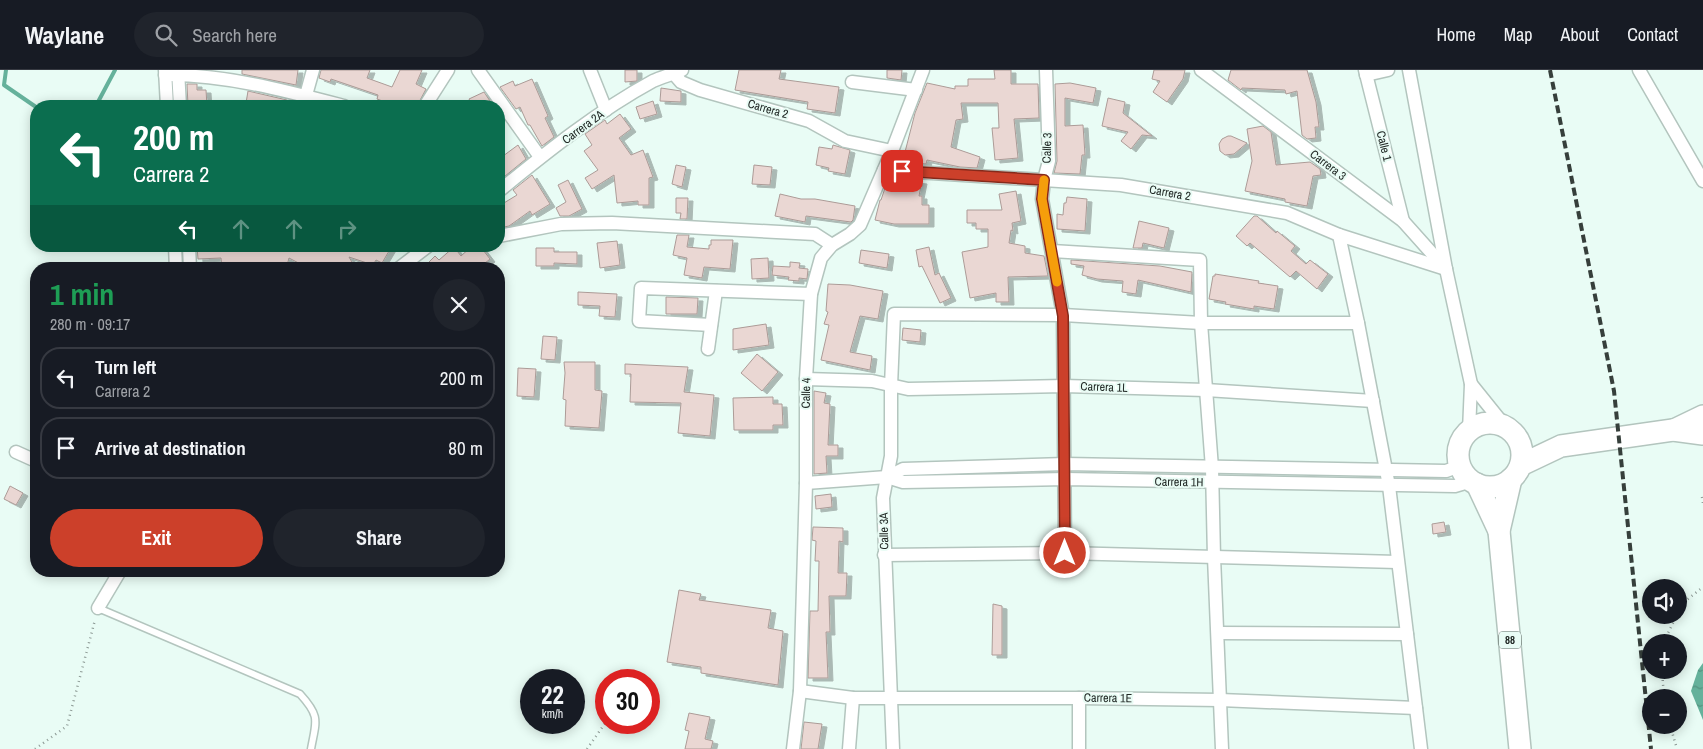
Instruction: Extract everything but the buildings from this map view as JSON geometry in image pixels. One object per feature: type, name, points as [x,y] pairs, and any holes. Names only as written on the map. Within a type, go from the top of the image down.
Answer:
[{"type":"highway","points":[[1673,430],[1703,416]]},
{"type":"highway","points":[[1468,431],[1479,424],[1491,422],[1561,446]]},
{"type":"highway","name":"88","points":[[1510,430],[1521,445],[1522,455],[1499,532],[1520,749]]},
{"type":"highway","points":[[1470,477],[1488,487],[1500,485],[1516,472],[1561,446],[1673,430],[1703,434]]},
{"type":"highway","name":"88","points":[[1468,431],[1461,441],[1458,453],[1499,532]]},
{"type":"street","points":[[304,100],[313,70]]},
{"type":"street","points":[[429,100],[448,70]]},
{"type":"street","points":[[478,70],[499,100]]},
{"type":"street","points":[[590,70],[606,110]]},
{"type":"street","name":"Calle 4","points":[[793,749],[800,691],[806,483],[806,379],[810,294],[821,258],[832,245],[850,234],[860,225],[924,70]]},
{"type":"street","name":"Calle 3","points":[[1046,70],[1048,161],[1042,199],[1063,316],[1066,464],[1065,553]]},
{"type":"street","name":"Carrera 3","points":[[1201,70],[1214,74],[1403,221],[1446,269]]},
{"type":"street","points":[[1366,73],[1388,70]]},
{"type":"street","points":[[1409,70],[1446,269],[1471,384],[1468,431]]},
{"type":"street","points":[[1639,70],[1703,181]]},
{"type":"street","points":[[171,72],[209,76],[300,100]]},
{"type":"street","points":[[168,100],[171,72]]},
{"type":"street","points":[[171,72],[178,100]]},
{"type":"street","name":"Carrera 2A","points":[[505,186],[540,157],[606,110],[655,80],[678,72]]},
{"type":"street","name":"Carrera 2","points":[[678,72],[681,82],[700,90],[809,121],[845,141],[892,151]]},
{"type":"street","name":"Calle 1","points":[[1366,73],[1403,221]]},
{"type":"street","points":[[852,82],[916,90]]},
{"type":"street","points":[[505,108],[540,157]]},
{"type":"street","name":"Carrera 2","points":[[884,170],[1121,185],[1287,213],[1339,235],[1446,269]]},
{"type":"street","points":[[505,235],[561,224],[612,223],[815,234],[832,245]]},
{"type":"street","points":[[1339,235],[1386,469],[1421,749]]},
{"type":"street","points":[[1052,251],[1200,260],[1202,323],[1213,482],[1222,749]]},
{"type":"street","points":[[404,262],[412,252]]},
{"type":"street","points":[[711,325],[639,320],[641,288],[810,294]]},
{"type":"street","points":[[708,349],[716,291]]},
{"type":"street","name":"Calle 3A","points":[[893,749],[883,498],[891,456],[894,314],[1063,316]]},
{"type":"street","points":[[1063,316],[1202,323],[1358,323]]},
{"type":"street","name":"Carrera 1L","points":[[806,379],[872,381],[908,389],[1064,386],[1206,390],[1373,401]]},
{"type":"street","points":[[1471,384],[1510,430]]},
{"type":"street","points":[[16,452],[30,458]]},
{"type":"street","name":"Carrera 1H","points":[[887,477],[902,469],[1066,464],[1212,468],[1386,469],[1446,471],[1470,477]]},
{"type":"street","name":"Carrera 1H","points":[[806,483],[887,477],[903,482],[1066,480],[1455,486],[1470,477]]},
{"type":"street","points":[[884,555],[1065,553],[1397,562]]},
{"type":"street","points":[[98,608],[116,577]]},
{"type":"street","points":[[1218,633],[1407,634]]},
{"type":"street","name":"Carrera 1E","points":[[800,691],[853,698],[1220,700],[1416,708]]},
{"type":"street","points":[[849,749],[853,698]]},
{"type":"street","points":[[1079,698],[1080,749]]},
{"type":"lane","points":[[98,608],[300,694],[310,705],[316,717],[311,749]]},
{"type":"path","points":[[1702,497],[1703,504]]},
{"type":"path","points":[[1687,599],[1703,587]]},
{"type":"path","points":[[35,749],[67,726],[98,608]]},
{"type":"path","points":[[587,749],[598,734]]},
{"type":"path","points":[[1673,734],[1677,749]]},
{"type":"water","points":[[1703,663],[1703,720],[1691,691],[1698,670]]},
{"type":"waterway","points":[[6,70],[4,85],[30,103]]},
{"type":"waterway","points":[[99,100],[115,70]]},
{"type":"railway","points":[[1550,70],[1614,391],[1651,749]]},
{"type":"slow traffic","points":[[1044,180],[1042,199],[1057,282]]},
{"type":"route","points":[[902,171],[1044,180],[1042,199],[1063,316],[1066,464],[1065,553]]}]
